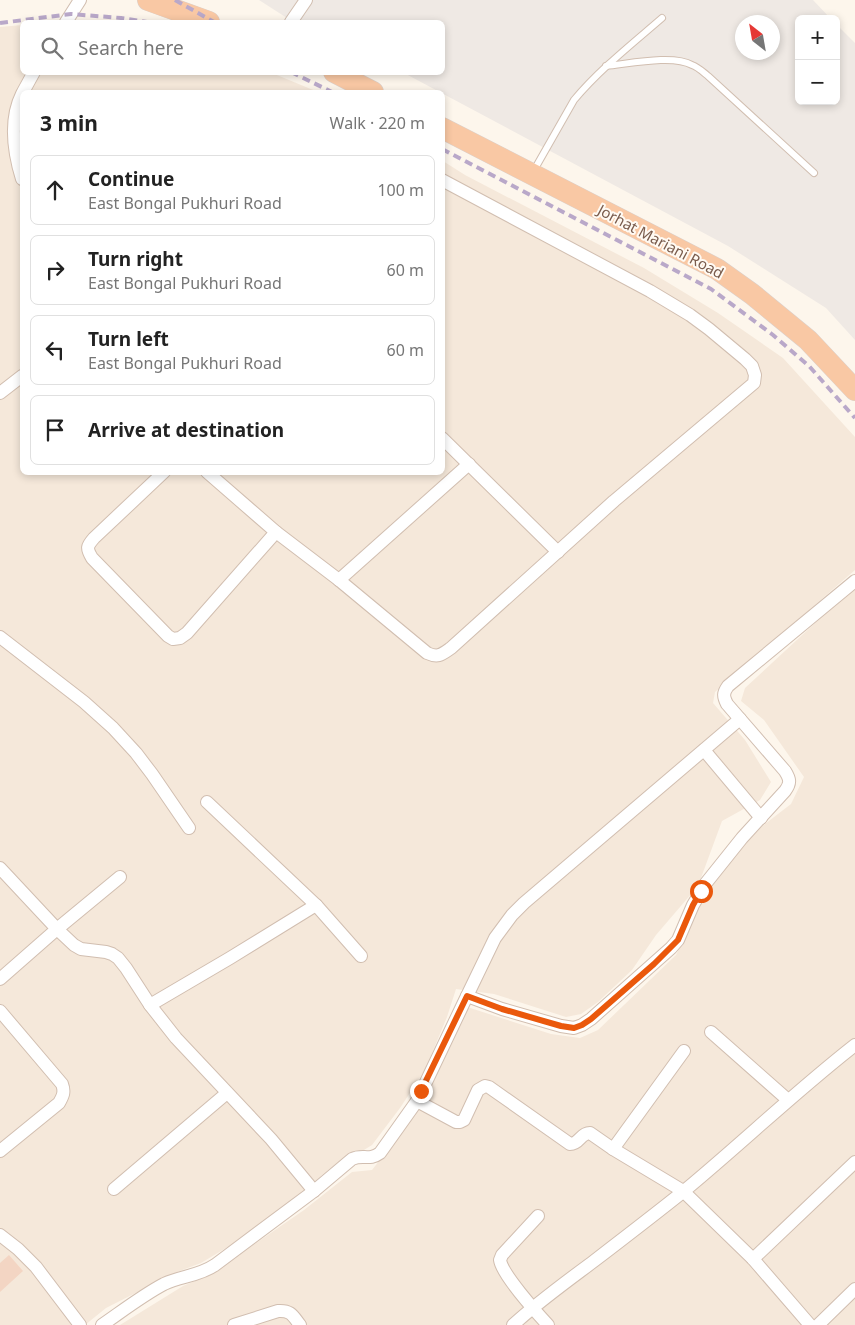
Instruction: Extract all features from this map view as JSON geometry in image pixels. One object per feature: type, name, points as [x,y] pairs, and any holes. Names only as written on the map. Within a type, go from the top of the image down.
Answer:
[{"type":"highway","points":[[148,0],[171,4],[204,20]]},
{"type":"highway","points":[[340,75],[369,90]]},
{"type":"highway","name":"Jorhat Mariani Road","points":[[445,130],[717,269],[752,294],[808,340],[855,390]]},
{"type":"street","points":[[67,20],[80,0]]},
{"type":"street","points":[[292,20],[306,0]]},
{"type":"street","points":[[25,90],[32,75]]},
{"type":"street","points":[[20,98],[14,123],[14,144],[20,171]]},
{"type":"street","points":[[210,475],[276,532],[339,580],[427,653],[434,656],[450,648],[614,501],[754,383],[752,366],[745,359],[709,329],[669,301],[445,182]]},
{"type":"street","points":[[0,393],[20,378]]},
{"type":"street","points":[[445,441],[558,552]]},
{"type":"street","points":[[339,580],[469,464]]},
{"type":"street","points":[[161,475],[94,538],[88,545],[88,552],[173,640],[180,638],[186,633],[276,532]]},
{"type":"street","points":[[467,996],[502,1009],[574,1028],[591,1019],[654,964],[678,940],[701,891],[742,838],[790,784],[790,778],[785,771],[727,704],[724,692],[728,686],[855,581]]},
{"type":"street","points":[[0,637],[84,702],[113,728],[152,774],[189,828]]},
{"type":"street","points":[[102,1325],[164,1284],[185,1276],[199,1274],[215,1265],[314,1191],[352,1159],[359,1156],[373,1157],[380,1153],[417,1101],[495,938],[512,915],[740,719]]},
{"type":"street","points":[[704,750],[761,818]]},
{"type":"street","points":[[206,802],[316,905],[361,956]]},
{"type":"street","points":[[0,868],[56,929],[81,949],[106,952],[118,958],[150,1005],[176,1038],[271,1139],[314,1191]]},
{"type":"street","points":[[0,979],[56,929],[120,877]]},
{"type":"street","points":[[150,1005],[316,905]]},
{"type":"street","points":[[0,1010],[62,1084],[64,1089],[63,1097],[59,1103],[0,1151]]},
{"type":"street","points":[[711,1032],[788,1100]]},
{"type":"street","points":[[513,1325],[532,1307],[683,1191],[855,1045]]},
{"type":"street","points":[[613,1149],[684,1051]]},
{"type":"street","points":[[417,1101],[456,1122],[460,1122],[464,1120],[478,1090],[485,1086],[570,1144],[578,1142],[583,1135],[590,1133],[683,1191],[753,1259],[810,1325]]},
{"type":"street","points":[[114,1190],[227,1093]]},
{"type":"street","points":[[753,1259],[855,1162]]},
{"type":"street","points":[[538,1216],[502,1254],[500,1260],[503,1269],[548,1325]]},
{"type":"street","points":[[0,1235],[36,1267],[80,1325]]},
{"type":"street","points":[[818,1325],[855,1289]]},
{"type":"street","points":[[234,1325],[278,1311],[290,1312],[300,1325]]},
{"type":"lane","points":[[532,173],[574,100],[582,90],[606,66],[662,18]]},
{"type":"lane","points":[[606,66],[667,60],[692,64],[708,76],[814,173]]},
{"type":"shaded area","points":[[259,0],[813,0],[827,15],[795,15],[795,105],[840,105],[840,28],[855,43],[855,340],[826,308],[728,246],[445,95],[445,90],[436,90],[408,75],[445,75],[445,20],[293,20]]},
{"type":"shaded area","points":[[20,25],[20,75],[277,75],[313,90],[20,90],[20,475],[445,475],[445,162],[465,175],[644,268],[718,313],[783,358],[855,437],[855,570],[715,692],[713,703],[745,740],[771,782],[760,800],[722,821],[698,886],[656,935],[632,970],[598,1002],[581,1014],[566,1017],[494,994],[456,989],[447,1017],[425,1070],[400,1108],[372,1145],[359,1153],[346,1156],[293,1202],[231,1245],[201,1263],[177,1272],[106,1308],[85,1325],[0,1325],[0,27]]},
{"type":"shaded area","points":[[855,588],[855,1325],[120,1325],[183,1286],[208,1276],[304,1210],[352,1172],[372,1170],[418,1111],[464,1006],[551,1034],[580,1038],[598,1030],[676,955],[709,886],[743,841],[791,804],[804,777],[764,720],[741,701],[745,688]]},
{"type":"building","points":[[9,1255],[23,1271],[0,1292],[0,1263]]},
{"type":"railway","points":[[175,0],[210,20]]},
{"type":"railway","points":[[24,20],[71,14],[134,20]]},
{"type":"railway","points":[[0,23],[20,20]]},
{"type":"railway","points":[[297,75],[328,90]]},
{"type":"railway","points":[[445,151],[711,289],[773,335],[809,366],[855,418]]},
{"type":"route","points":[[421,1091],[467,996],[502,1009],[561,1026],[574,1028],[582,1025],[671,948],[682,933],[693,905],[701,891]]}]
